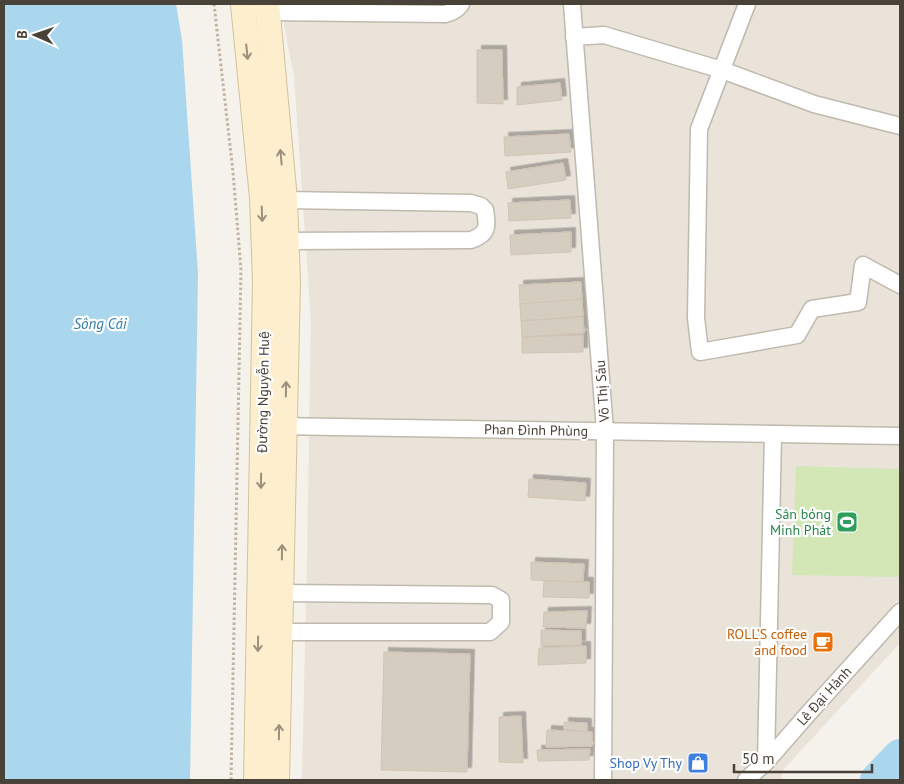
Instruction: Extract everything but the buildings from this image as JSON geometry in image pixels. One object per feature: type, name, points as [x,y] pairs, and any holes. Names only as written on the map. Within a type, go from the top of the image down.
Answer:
[{"type":"main road","name":"Đường Nguyễn Huệ","points":[[243,4],[262,198],[265,281],[256,780]]},
{"type":"main road","name":"Đường Nguyễn Huệ","points":[[264,7],[285,200],[288,281],[277,780]]},
{"type":"street","points":[[264,7],[445,14],[453,12],[461,4]]},
{"type":"street","name":"Võ Thị Sáu","points":[[572,4],[605,431],[603,780]]},
{"type":"street","points":[[747,4],[698,129],[696,318],[700,352],[796,335],[812,310],[858,302],[863,265],[900,285]]},
{"type":"street","points":[[574,37],[604,35],[722,70],[814,104],[900,126]]},
{"type":"street","points":[[285,200],[471,202],[485,210],[487,221],[486,230],[481,237],[470,240],[287,241]]},
{"type":"street","name":"Phan Đình Phùng","points":[[262,426],[900,436]]},
{"type":"street","points":[[766,762],[774,434]]},
{"type":"street","points":[[281,632],[490,632],[501,622],[501,600],[492,595],[282,593]]},
{"type":"street","name":"Lê Đại Hành","points":[[746,780],[766,762],[900,612]]},
{"type":"path","points":[[214,4],[233,172],[240,270],[231,780]]},
{"type":"shaded area","points":[[280,4],[900,4],[900,643],[783,770],[781,780],[302,780],[311,321],[294,76]]},
{"type":"green space","name":"Sân bóng Minh Phát","points":[[796,466],[900,469],[900,577],[792,575]]},
{"type":"water","name":"Sông Cái","points":[[4,4],[176,4],[182,40],[198,273],[190,780],[4,780]]},
{"type":"waterway","points":[[877,780],[900,756]]},
{"type":"place","name":"Sân bóng Minh Phát","points":[[847,522]]},
{"type":"place","name":"ROLL’S coffee and food","points":[[823,642]]},
{"type":"place","name":"Shop Vy Thy","points":[[698,763]]}]
